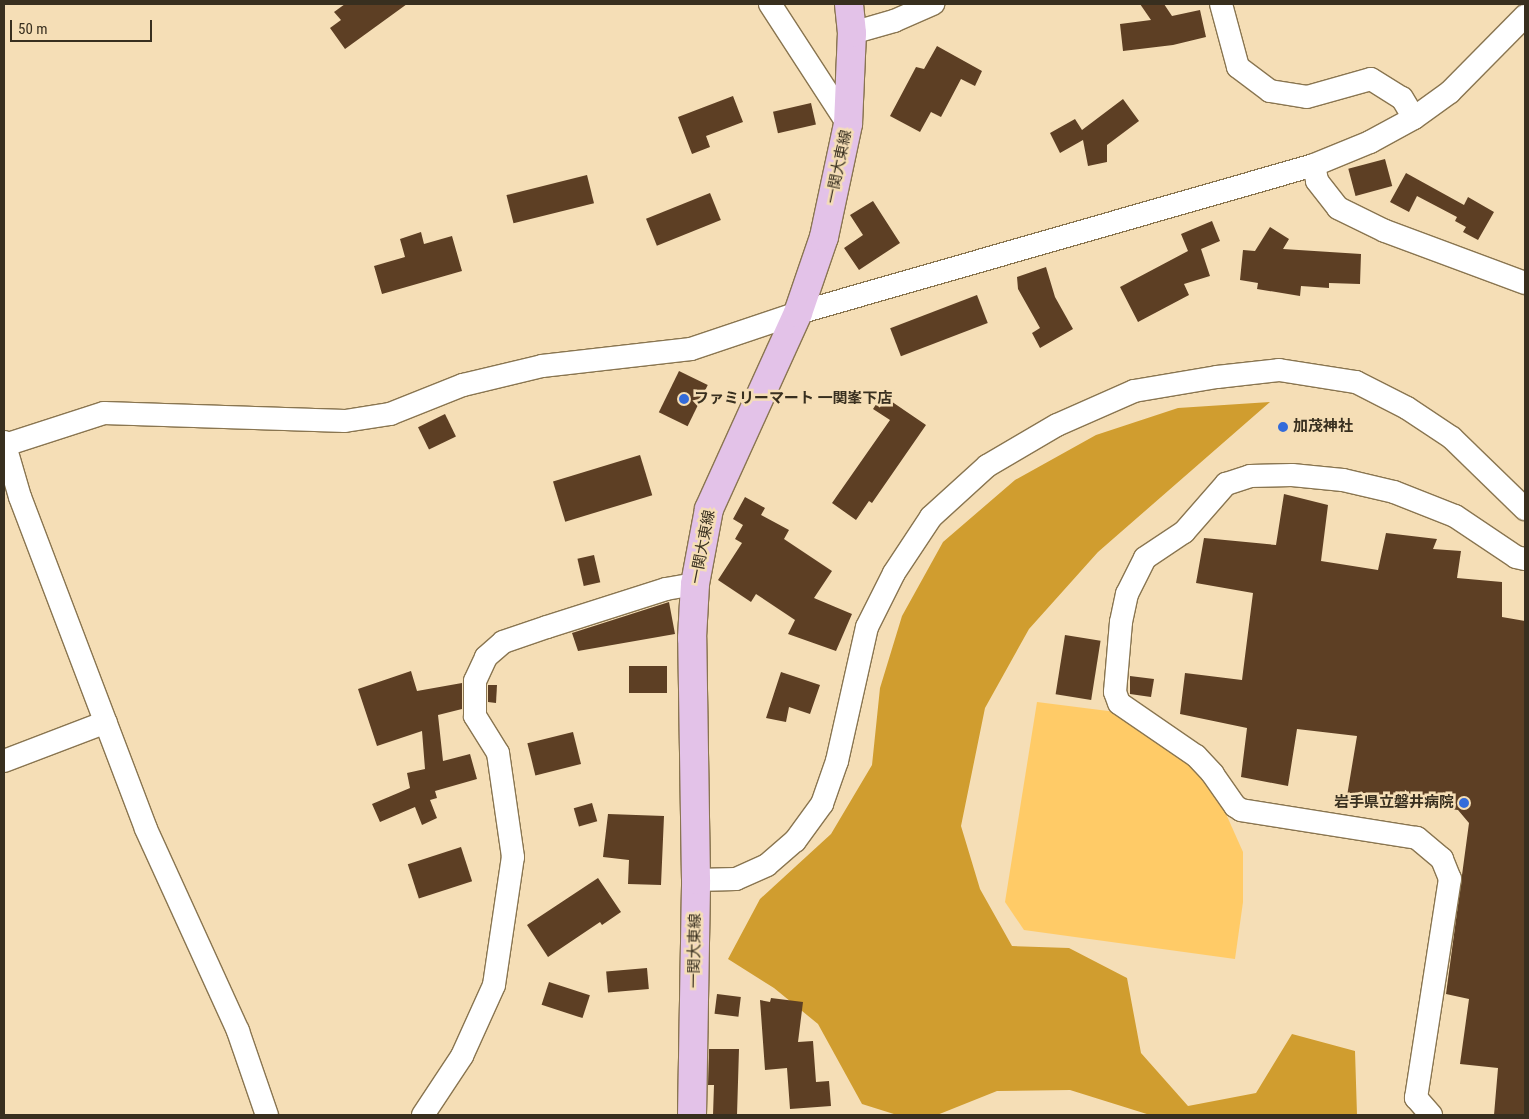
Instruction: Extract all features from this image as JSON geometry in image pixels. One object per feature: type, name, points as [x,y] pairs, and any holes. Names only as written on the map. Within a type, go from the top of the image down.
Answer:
[{"type":"main road","name":"一関大東線","points":[[692,1115],[696,880],[692,638],[695,584],[709,509],[798,314],[824,236],[848,124],[852,33],[849,4]]},
{"type":"street","points":[[770,4],[848,124]]},
{"type":"street","points":[[852,33],[894,21],[933,4]]},
{"type":"street","points":[[1221,4],[1238,67],[1270,91],[1307,97],[1371,80],[1402,98],[1414,118]]},
{"type":"street","points":[[267,1115],[238,1031],[146,829],[20,497],[4,443],[104,414],[345,421],[390,414],[462,385],[542,366],[692,349],[798,314],[1314,165],[1370,142],[1414,118],[1450,92],[1525,16]]},
{"type":"street","points":[[1314,165],[1317,181],[1338,208],[1385,231],[1525,283]]},
{"type":"street","points":[[696,880],[736,880],[767,865],[795,841],[822,804],[842,743],[867,627],[894,574],[931,517],[987,466],[1065,421],[1134,391],[1217,377],[1279,370],[1356,382],[1407,408],[1452,438],[1525,508]]},
{"type":"street","points":[[1430,1115],[1416,1098],[1450,879],[1442,859],[1417,838],[1242,810],[1235,806],[1213,774],[1196,756],[1119,704],[1115,692],[1121,622],[1127,594],[1145,558],[1184,532],[1226,484],[1250,476],[1292,475],[1343,480],[1394,492],[1455,516],[1516,557],[1525,559]]},
{"type":"street","points":[[423,1115],[462,1056],[494,985],[513,857],[498,753],[475,716],[475,681],[486,657],[503,642],[666,589],[695,584]]},
{"type":"street","points":[[4,761],[106,722]]},
{"type":"shaded area","points":[[1270,402],[1098,552],[1029,629],[985,708],[961,826],[980,889],[1012,946],[1069,948],[1127,978],[1141,1053],[1188,1106],[1256,1093],[1292,1034],[1355,1051],[1357,1115],[1150,1115],[1070,1090],[997,1091],[937,1115],[897,1115],[862,1104],[818,1024],[774,988],[728,959],[760,899],[831,834],[872,765],[880,688],[902,616],[943,542],[1015,480],[1096,435],[1178,408]]},
{"type":"shaded area","points":[[1037,702],[1116,712],[1175,750],[1218,796],[1243,852],[1243,902],[1235,959],[1024,930],[1005,902]]},
{"type":"building","points":[[345,4],[407,4],[345,49],[330,28],[341,20],[334,12]]},
{"type":"building","points":[[1140,4],[1164,4],[1172,16],[1200,10],[1206,37],[1173,45],[1123,51],[1120,24],[1151,20]]},
{"type":"building","points":[[937,46],[982,71],[975,86],[961,79],[941,117],[931,112],[920,132],[890,116],[916,67],[924,69]]},
{"type":"building","points":[[733,96],[743,122],[706,136],[710,147],[692,154],[678,117]]},
{"type":"building","points":[[1123,99],[1139,121],[1107,145],[1107,162],[1088,166],[1083,140],[1060,153],[1050,133],[1075,119],[1082,130]]},
{"type":"building","points":[[811,103],[816,124],[778,133],[773,112]]},
{"type":"building","points":[[1385,159],[1392,186],[1356,196],[1348,169]]},
{"type":"building","points":[[1406,173],[1464,205],[1468,197],[1494,212],[1478,240],[1463,232],[1466,227],[1455,221],[1457,217],[1417,196],[1409,212],[1390,202]]},
{"type":"building","points":[[587,175],[594,203],[513,223],[506,195]]},
{"type":"building","points":[[710,193],[721,220],[657,246],[646,219]]},
{"type":"building","points":[[873,201],[900,243],[859,270],[844,248],[863,235],[850,215]]},
{"type":"building","points":[[1212,221],[1220,241],[1201,249],[1210,276],[1184,284],[1189,295],[1138,322],[1120,287],[1188,251],[1181,234]]},
{"type":"building","points":[[1270,227],[1289,239],[1283,249],[1361,254],[1360,284],[1329,283],[1329,288],[1301,286],[1300,296],[1257,289],[1258,283],[1240,280],[1243,250],[1255,251]]},
{"type":"building","points":[[421,232],[424,244],[452,236],[462,271],[382,294],[374,266],[405,257],[400,239]]},
{"type":"building","points":[[1046,267],[1055,297],[1073,329],[1040,348],[1032,333],[1040,328],[1018,289],[1017,277]]},
{"type":"building","points":[[977,295],[988,323],[901,356],[890,328]]},
{"type":"building","name":"ファミリーマート 一関峯下店","points":[[679,371],[708,385],[688,426],[659,412]]},
{"type":"building","points":[[882,395],[926,425],[872,503],[869,501],[856,520],[832,503],[890,420],[873,409]]},
{"type":"building","points":[[445,414],[456,436],[429,450],[418,427]]},
{"type":"building","points":[[640,455],[652,495],[565,522],[553,482]]},
{"type":"building","name":"岩手県立磐井病院","points":[[1284,494],[1328,505],[1321,561],[1378,570],[1386,533],[1437,539],[1433,549],[1461,551],[1457,578],[1502,582],[1502,617],[1525,621],[1525,1115],[1494,1115],[1498,1068],[1460,1064],[1469,999],[1446,994],[1469,823],[1458,810],[1347,796],[1357,736],[1297,729],[1288,786],[1241,777],[1247,728],[1180,714],[1185,673],[1242,680],[1253,593],[1196,583],[1204,538],[1276,545]]},
{"type":"building","points":[[745,497],[765,508],[761,515],[789,530],[784,539],[832,571],[814,598],[852,614],[836,651],[788,634],[795,620],[756,594],[751,602],[718,580],[742,543],[735,539],[743,525],[733,519]]},
{"type":"building","points":[[594,555],[600,582],[584,586],[577,559]]},
{"type":"building","points":[[669,602],[675,634],[578,651],[572,633]]},
{"type":"building","points":[[1065,635],[1101,641],[1091,700],[1056,694]]},
{"type":"building","points":[[629,666],[667,666],[667,693],[629,693]]},
{"type":"building","points":[[411,671],[417,691],[462,683],[462,709],[438,715],[443,761],[470,754],[477,779],[435,791],[437,798],[430,800],[437,818],[422,825],[415,807],[380,822],[372,804],[410,788],[407,773],[425,769],[422,731],[377,746],[358,689]]},
{"type":"building","points":[[781,672],[820,685],[810,714],[789,707],[786,722],[766,718]]},
{"type":"building","points":[[1130,676],[1154,679],[1151,697],[1130,694]]},
{"type":"building","points":[[488,685],[497,685],[496,703],[488,702]]},
{"type":"building","points":[[573,732],[581,764],[535,775],[527,743]]},
{"type":"building","points":[[592,803],[597,821],[579,827],[574,808]]},
{"type":"building","points":[[608,814],[664,816],[661,885],[628,884],[629,860],[603,857]]},
{"type":"building","points":[[461,847],[472,881],[419,899],[408,864]]},
{"type":"building","points":[[598,878],[621,912],[602,925],[600,922],[548,957],[527,925]]},
{"type":"building","points":[[647,968],[649,989],[608,992],[606,972]]},
{"type":"building","points":[[549,982],[590,995],[582,1018],[542,1005]]},
{"type":"building","points":[[717,994],[741,997],[738,1017],[715,1014]]},
{"type":"building","points":[[771,998],[803,1002],[798,1042],[813,1041],[816,1082],[829,1081],[831,1106],[790,1109],[787,1068],[765,1070],[760,1000],[770,1002]]},
{"type":"building","points":[[709,1049],[739,1049],[737,1115],[713,1115],[714,1085],[708,1085]]},
{"type":"place","name":"ファミリーマート 一関峯下店","points":[[684,399]]},
{"type":"place","name":"加茂神社","points":[[1283,427]]},
{"type":"place","name":"岩手県立磐井病院","points":[[1464,803]]}]
